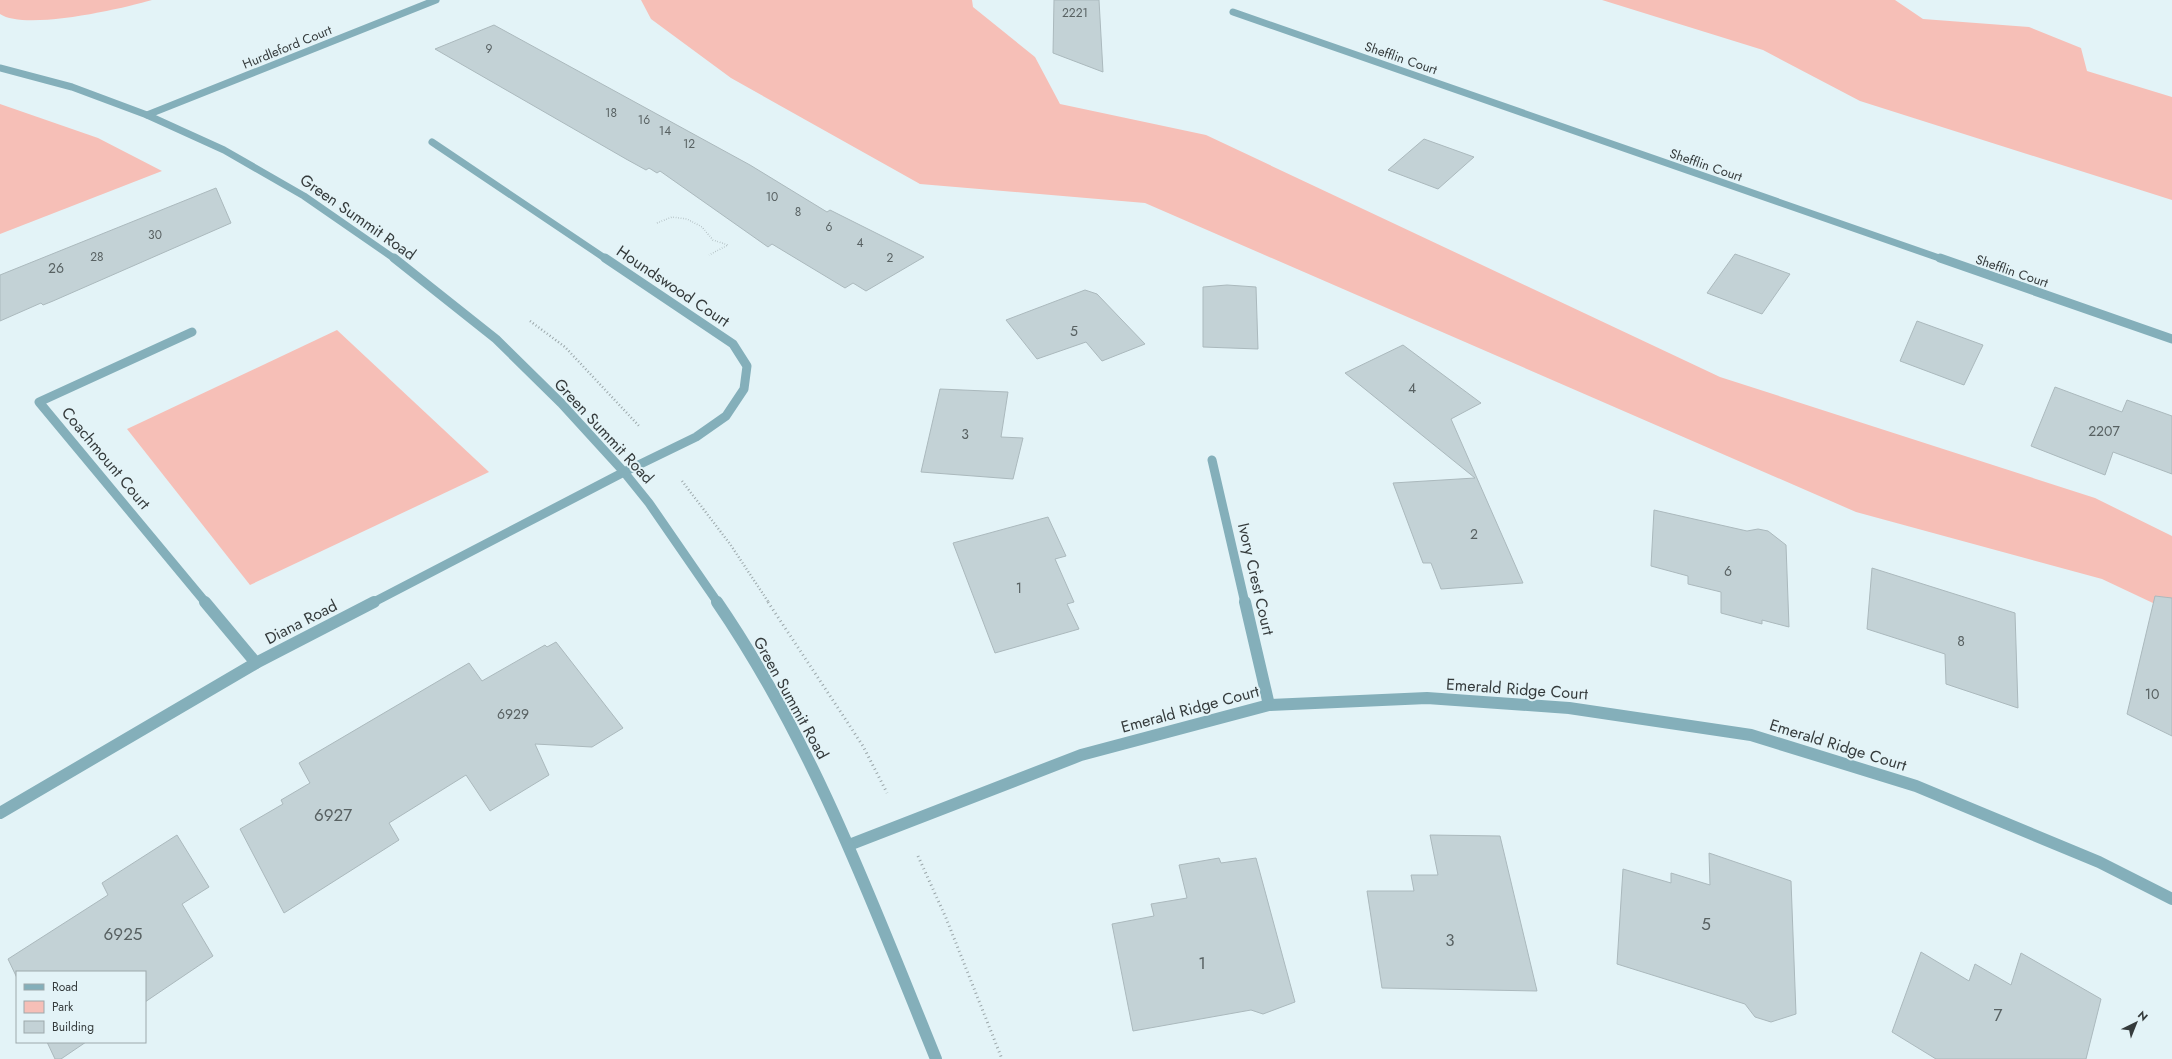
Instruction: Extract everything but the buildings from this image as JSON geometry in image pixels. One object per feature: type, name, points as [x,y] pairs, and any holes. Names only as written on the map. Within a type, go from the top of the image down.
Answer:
[{"type":"street","name":"Hurdleford Court","points":[[147,116],[436,0]]},
{"type":"street","name":"Shefflin Court","points":[[1233,12],[2172,340]]},
{"type":"street","name":"Green Summit Road","points":[[0,68],[72,88],[147,116],[224,150],[304,196],[391,256],[496,339],[624,472],[684,550],[735,628],[793,726],[849,845],[936,1059]]},
{"type":"street","name":"Houndswood Court","points":[[432,142],[733,344],[748,366],[744,389],[726,416],[696,437],[624,472]]},
{"type":"street","name":"Coachmount Court","points":[[192,332],[39,402],[256,664]]},
{"type":"street","name":"Ivory Crest Court","points":[[1212,460],[1269,705]]},
{"type":"street","name":"Diana Road","points":[[0,813],[256,664],[624,472]]},
{"type":"street","name":"Emerald Ridge Court","points":[[849,845],[1081,755],[1269,705],[1427,698],[1569,708],[1751,735],[1916,786],[2099,862],[2172,899]]},
{"type":"path","points":[[657,223],[672,217],[687,219],[702,227],[713,240],[728,245],[709,255]]},
{"type":"green space","points":[[0,0],[152,0],[74,17],[30,20],[12,19],[0,14]]},
{"type":"green space","points":[[641,0],[972,0],[973,7],[1035,57],[1060,104],[1206,135],[1720,377],[2095,498],[2172,536],[2172,612],[2102,579],[1856,512],[1145,203],[920,184],[731,78],[651,19]]},
{"type":"green space","points":[[1602,0],[1895,0],[1923,19],[2029,27],[2081,48],[2087,71],[2172,97],[2172,200],[1860,101],[1763,50]]},
{"type":"green space","points":[[0,104],[98,138],[162,171],[0,234]]},
{"type":"green space","points":[[337,330],[489,472],[250,585],[127,429]]}]
